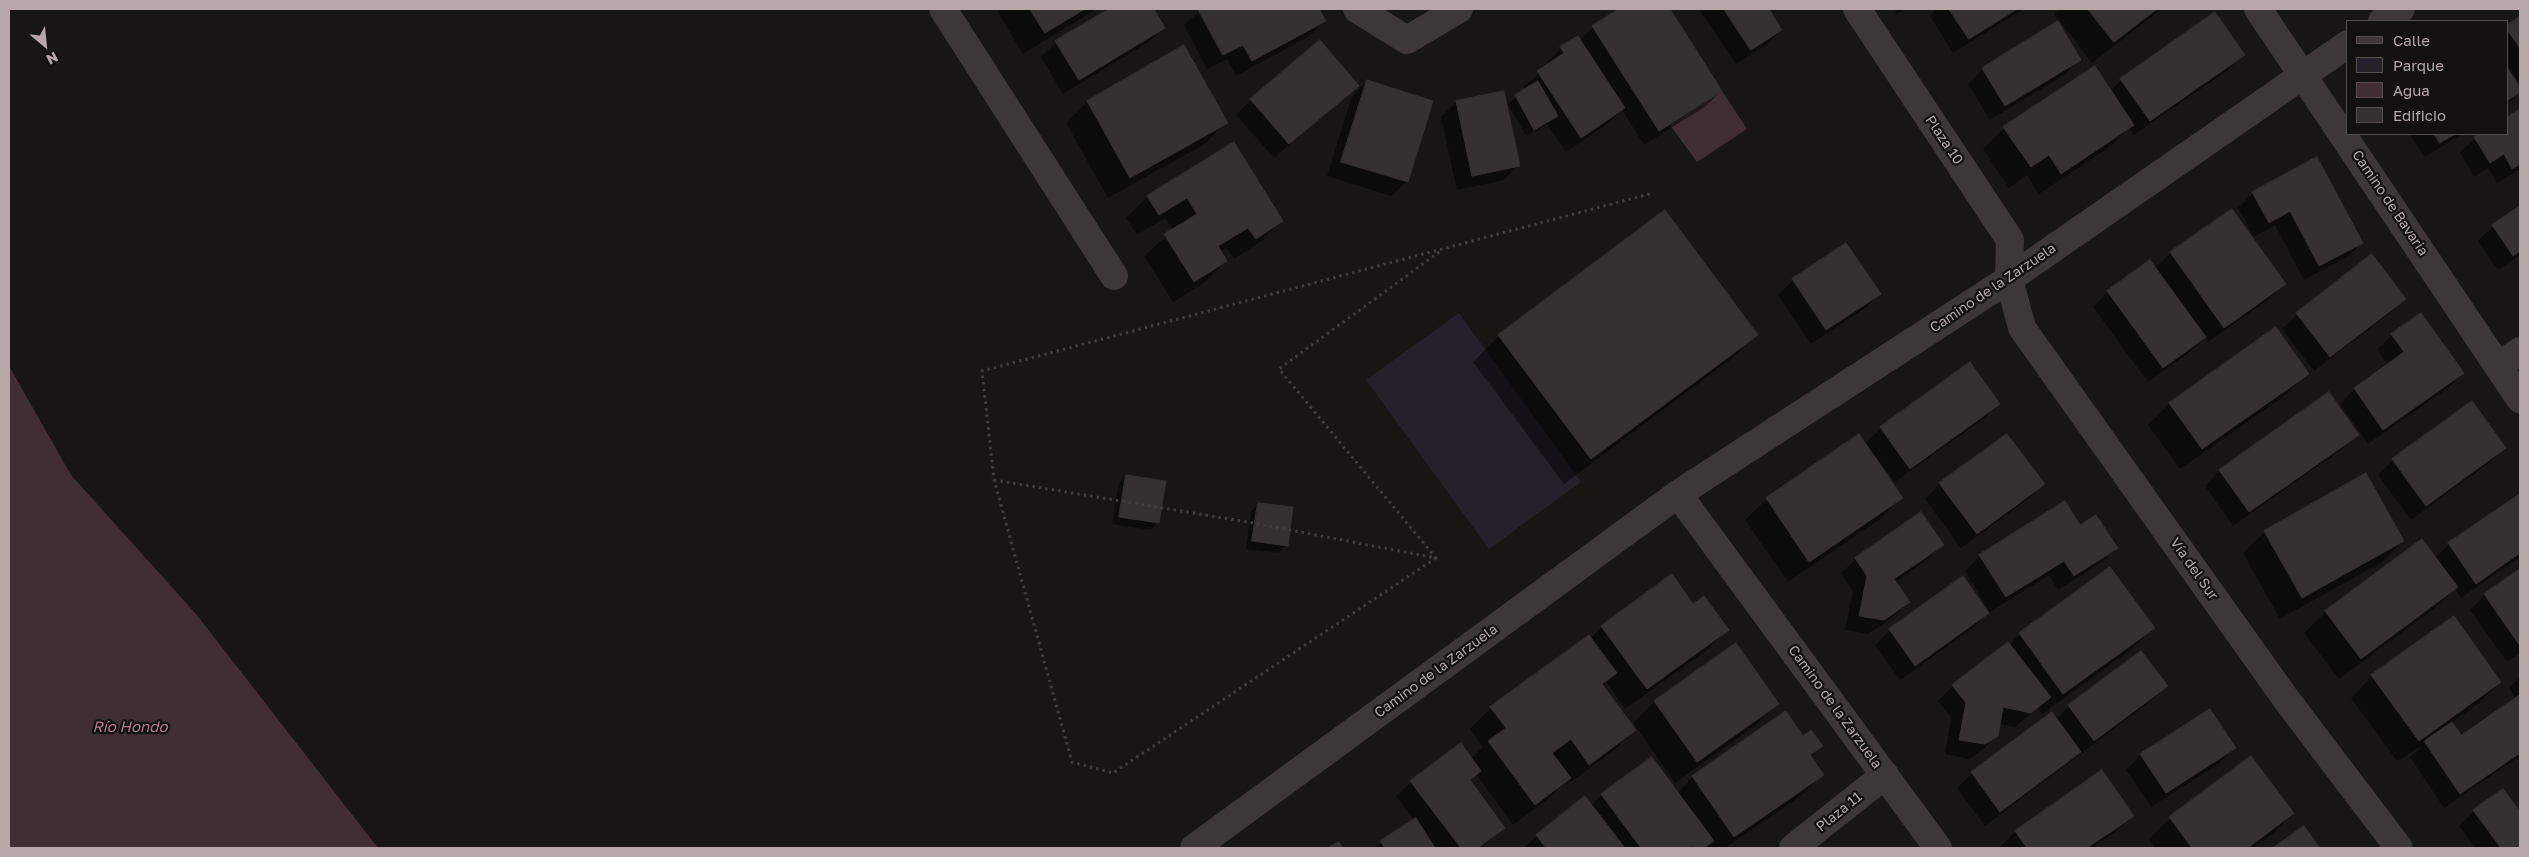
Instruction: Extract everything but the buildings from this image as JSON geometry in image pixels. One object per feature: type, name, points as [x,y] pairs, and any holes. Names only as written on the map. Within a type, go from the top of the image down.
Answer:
[{"type":"street","points":[[943,9],[1114,276]]},
{"type":"street","points":[[1357,9],[1407,40],[1459,9]]},
{"type":"street","name":"Plaza 10","points":[[1857,9],[2010,240],[2009,279]]},
{"type":"street","name":"Camino de Bavaria","points":[[2258,9],[2304,74],[2520,399]]},
{"type":"street","points":[[2384,20],[2400,9]]},
{"type":"street","name":"Camino de la Zarzuela","points":[[1194,848],[1678,494],[2009,279],[2346,45]]},
{"type":"street","name":"Vía del Sur","points":[[2009,279],[2022,328],[2286,699],[2399,848]]},
{"type":"street","points":[[2498,366],[2520,351]]},
{"type":"street","name":"Camino de la Zarzuela","points":[[1678,494],[1938,848]]},
{"type":"street","name":"Plaza 11","points":[[1793,848],[1885,775]]},
{"type":"path","points":[[1436,558],[1114,773],[1072,762],[994,480],[982,371],[1652,193]]},
{"type":"path","points":[[1436,558],[1279,368],[1445,248]]},
{"type":"path","points":[[994,480],[1248,522],[1436,558]]},
{"type":"green space","points":[[1459,313],[1581,482],[1489,549],[1366,380]]},
{"type":"water","points":[[1722,91],[1747,129],[1697,162],[1670,125]]},
{"type":"water","name":"Río Hondo","points":[[9,366],[71,475],[196,614],[378,848],[9,848]]}]
